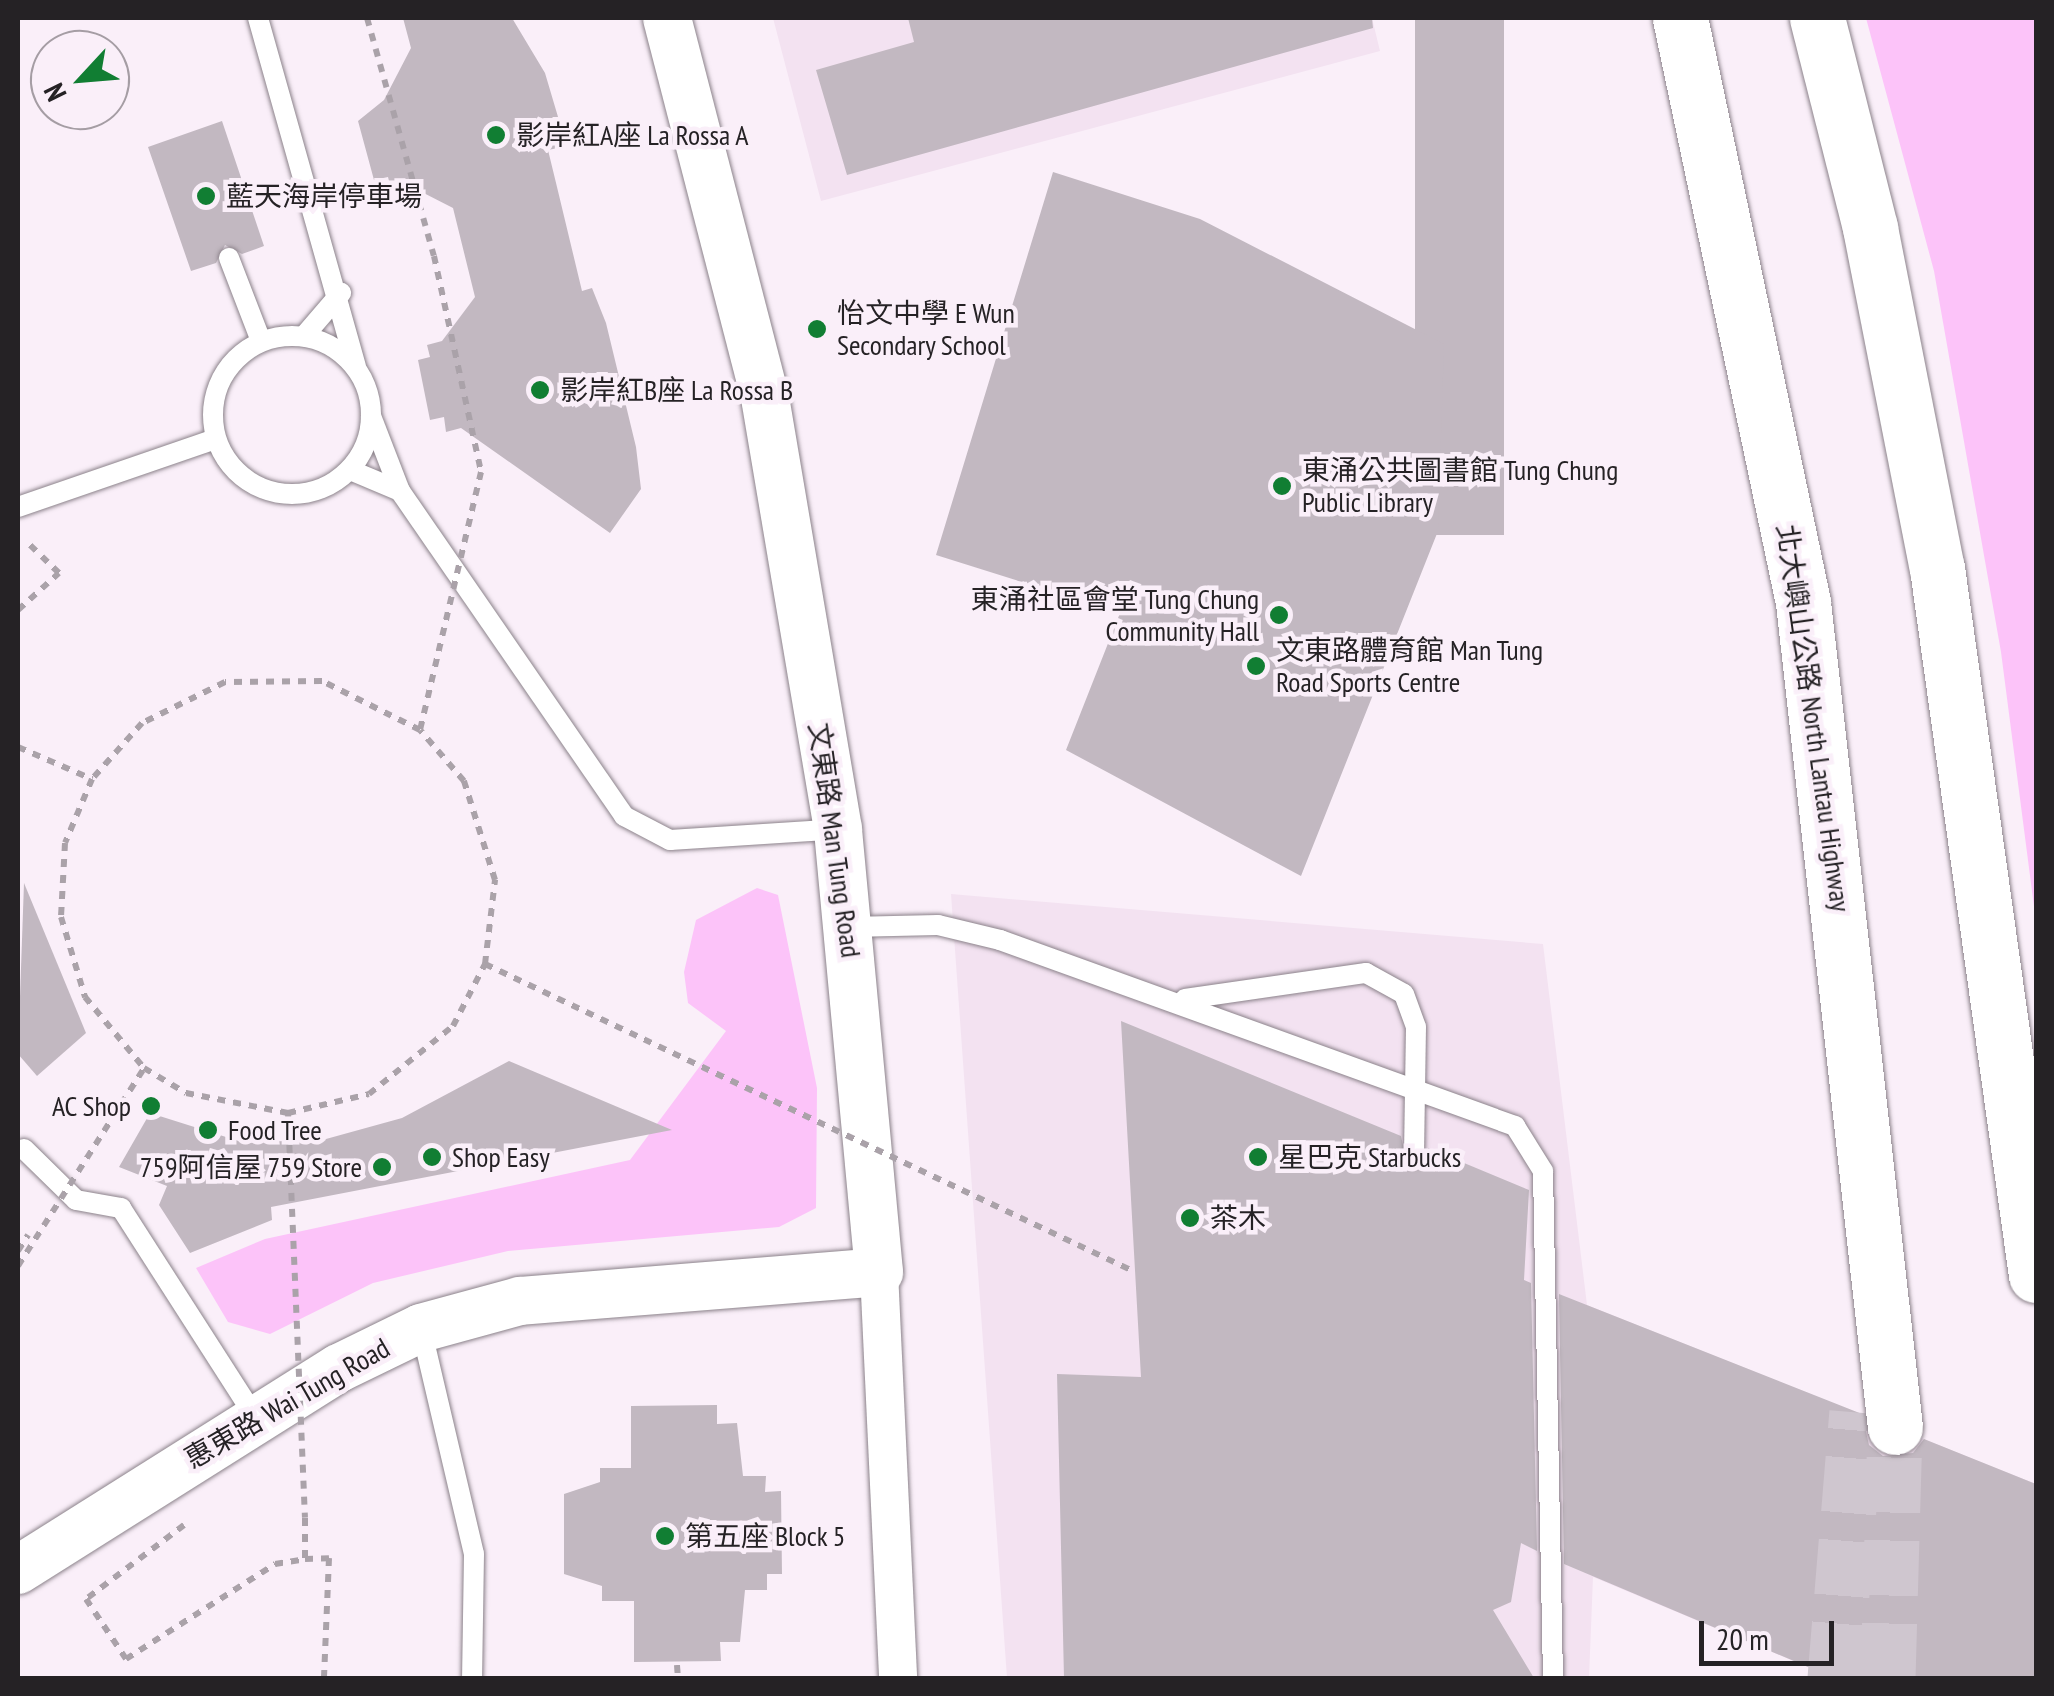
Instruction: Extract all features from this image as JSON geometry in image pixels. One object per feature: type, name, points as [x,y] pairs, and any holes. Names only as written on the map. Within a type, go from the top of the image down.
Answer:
[{"type":"highway","name":"北大嶼山公路 North Lantau Highway","points":[[1680,18],[1802,602],[1871,1168],[1876,1420]]},
{"type":"highway","points":[[1817,18],[1870,228],[1937,568],[2036,1275]]},
{"type":"street","name":"文東路 Man Tung Road","points":[[667,18],[765,397],[838,829],[880,1272],[898,1678]]},
{"type":"street","name":"惠東路 Wai Tung Road","points":[[18,1570],[256,1418],[421,1328],[520,1302],[880,1272]]},
{"type":"lane","points":[[258,18],[341,293],[356,368],[400,491],[624,816],[670,840],[838,829]]},
{"type":"lane","points":[[229,258],[261,341]]},
{"type":"lane","points":[[304,336],[341,293]]},
{"type":"lane","points":[[356,368],[304,336],[261,341],[215,392],[215,439],[228,464],[274,493],[302,494],[350,470],[371,416]]},
{"type":"lane","points":[[18,507],[215,439]]},
{"type":"lane","points":[[350,470],[400,491]]},
{"type":"lane","points":[[849,928],[938,925],[1184,1000],[1516,1126],[1542,1171],[1552,1678]]},
{"type":"lane","points":[[1184,1000],[1366,973],[1404,994],[1416,1027],[1414,1157]]},
{"type":"lane","points":[[24,1148],[76,1200],[121,1208],[256,1418]]},
{"type":"lane","points":[[421,1328],[474,1554],[472,1678]]},
{"type":"path","points":[[367,18],[434,256],[481,472],[420,730]]},
{"type":"path","points":[[18,533],[59,573],[18,610]]},
{"type":"path","points":[[281,676],[361,693],[420,730],[464,782],[486,829],[495,880],[485,964],[453,1026],[404,1074],[332,1107],[288,1114],[186,1093],[144,1068],[84,997],[69,958],[60,875],[76,809],[115,748],[178,700],[281,676]]},
{"type":"path","points":[[18,746],[92,780]]},
{"type":"path","points":[[485,964],[1135,1272]]},
{"type":"path","points":[[18,1266],[144,1068]]},
{"type":"path","points":[[288,1114],[306,1559]]},
{"type":"path","points":[[18,1251],[28,1235]]},
{"type":"path","points":[[86,1599],[126,1660],[274,1564],[329,1558],[324,1678]]},
{"type":"path","points":[[678,1664],[678,1678]]},
{"type":"shaded area","points":[[773,18],[1372,18],[1380,51],[821,201]]},
{"type":"shaded area","points":[[1866,18],[2036,18],[2036,922],[2001,652],[1934,271]]},
{"type":"shaded area","points":[[757,888],[778,895],[817,1088],[816,1208],[779,1227],[508,1251],[373,1283],[270,1334],[228,1322],[196,1268],[265,1239],[630,1160],[726,1031],[688,1003],[684,972],[696,920]]},
{"type":"shaded area","points":[[951,894],[1543,944],[1587,1305],[2036,1484],[2036,1678],[1834,1678],[1593,1577],[1589,1678],[1007,1678]]},
{"type":"building","points":[[403,18],[512,18],[545,73],[561,127],[558,148],[548,150],[582,291],[592,288],[606,323],[636,447],[641,489],[610,533],[461,428],[446,432],[444,417],[430,420],[418,360],[430,357],[427,345],[442,341],[475,297],[453,208],[408,185],[391,189],[388,177],[374,180],[358,121],[384,100],[411,48]]},
{"type":"building","points":[[908,18],[1372,18],[1373,28],[847,175],[816,70],[914,42]]},
{"type":"building","points":[[1415,18],[1504,18],[1504,535],[1415,535]]},
{"type":"building","name":"藍天海岸停車場","points":[[222,121],[264,246],[242,254],[225,245],[216,263],[191,271],[148,147]]},
{"type":"building","points":[[1053,172],[1200,219],[1444,344],[1438,531],[1301,876],[1066,750],[1120,613],[936,555]]},
{"type":"building","points":[[24,883],[86,1033],[37,1076],[18,1054]]},
{"type":"building","points":[[1121,1021],[1401,1136],[1408,1169],[1425,1165],[1428,1148],[1529,1190],[1524,1280],[1531,1283],[1537,1551],[1521,1543],[1511,1602],[1493,1610],[1534,1678],[1064,1678],[1057,1374],[1141,1377]]},
{"type":"building","points":[[509,1061],[672,1130],[271,1207],[272,1220],[190,1253],[159,1205],[167,1186],[119,1167],[150,1113],[245,1143],[326,1139],[402,1118]]},
{"type":"building","points":[[1559,1294],[1862,1414],[1869,1445],[1883,1456],[1913,1453],[1924,1439],[2036,1484],[2036,1678],[1834,1678],[1564,1564]]},
{"type":"building","name":"第五座 Block 5","points":[[717,1405],[717,1424],[737,1423],[743,1476],[766,1476],[765,1492],[781,1491],[782,1574],[767,1574],[767,1590],[745,1590],[740,1642],[720,1642],[721,1661],[634,1662],[634,1601],[602,1601],[602,1586],[564,1574],[564,1494],[600,1482],[600,1468],[631,1468],[631,1406]]},
{"type":"tunnel","points":[[1835,1678],[1857,1412]]},
{"type":"tunnel","points":[[1888,1678],[1895,1427]]},
{"type":"place","name":"影岸紅A座 La Rossa A","points":[[496,135]]},
{"type":"place","name":"藍天海岸停車場","points":[[206,196]]},
{"type":"place","name":"怡文中學 E Wun Secondary School","points":[[817,329]]},
{"type":"place","name":"影岸紅B座 La Rossa B","points":[[540,390]]},
{"type":"place","name":"東涌公共圖書館 Tung Chung Public Library","points":[[1282,486]]},
{"type":"place","name":"東涌社區會堂 Tung Chung Community Hall","points":[[1279,615]]},
{"type":"place","name":"文東路體育館 Man Tung Road Sports Centre","points":[[1256,666]]},
{"type":"place","name":"AC Shop","points":[[151,1106]]},
{"type":"place","name":"Food Tree","points":[[208,1130]]},
{"type":"place","name":"Shop Easy","points":[[432,1157]]},
{"type":"place","name":"星巴克 Starbucks","points":[[1258,1157]]},
{"type":"place","name":"759阿信屋 759 Store","points":[[382,1167]]},
{"type":"place","name":"茶木","points":[[1190,1218]]},
{"type":"place","name":"第五座 Block 5","points":[[665,1536]]}]
